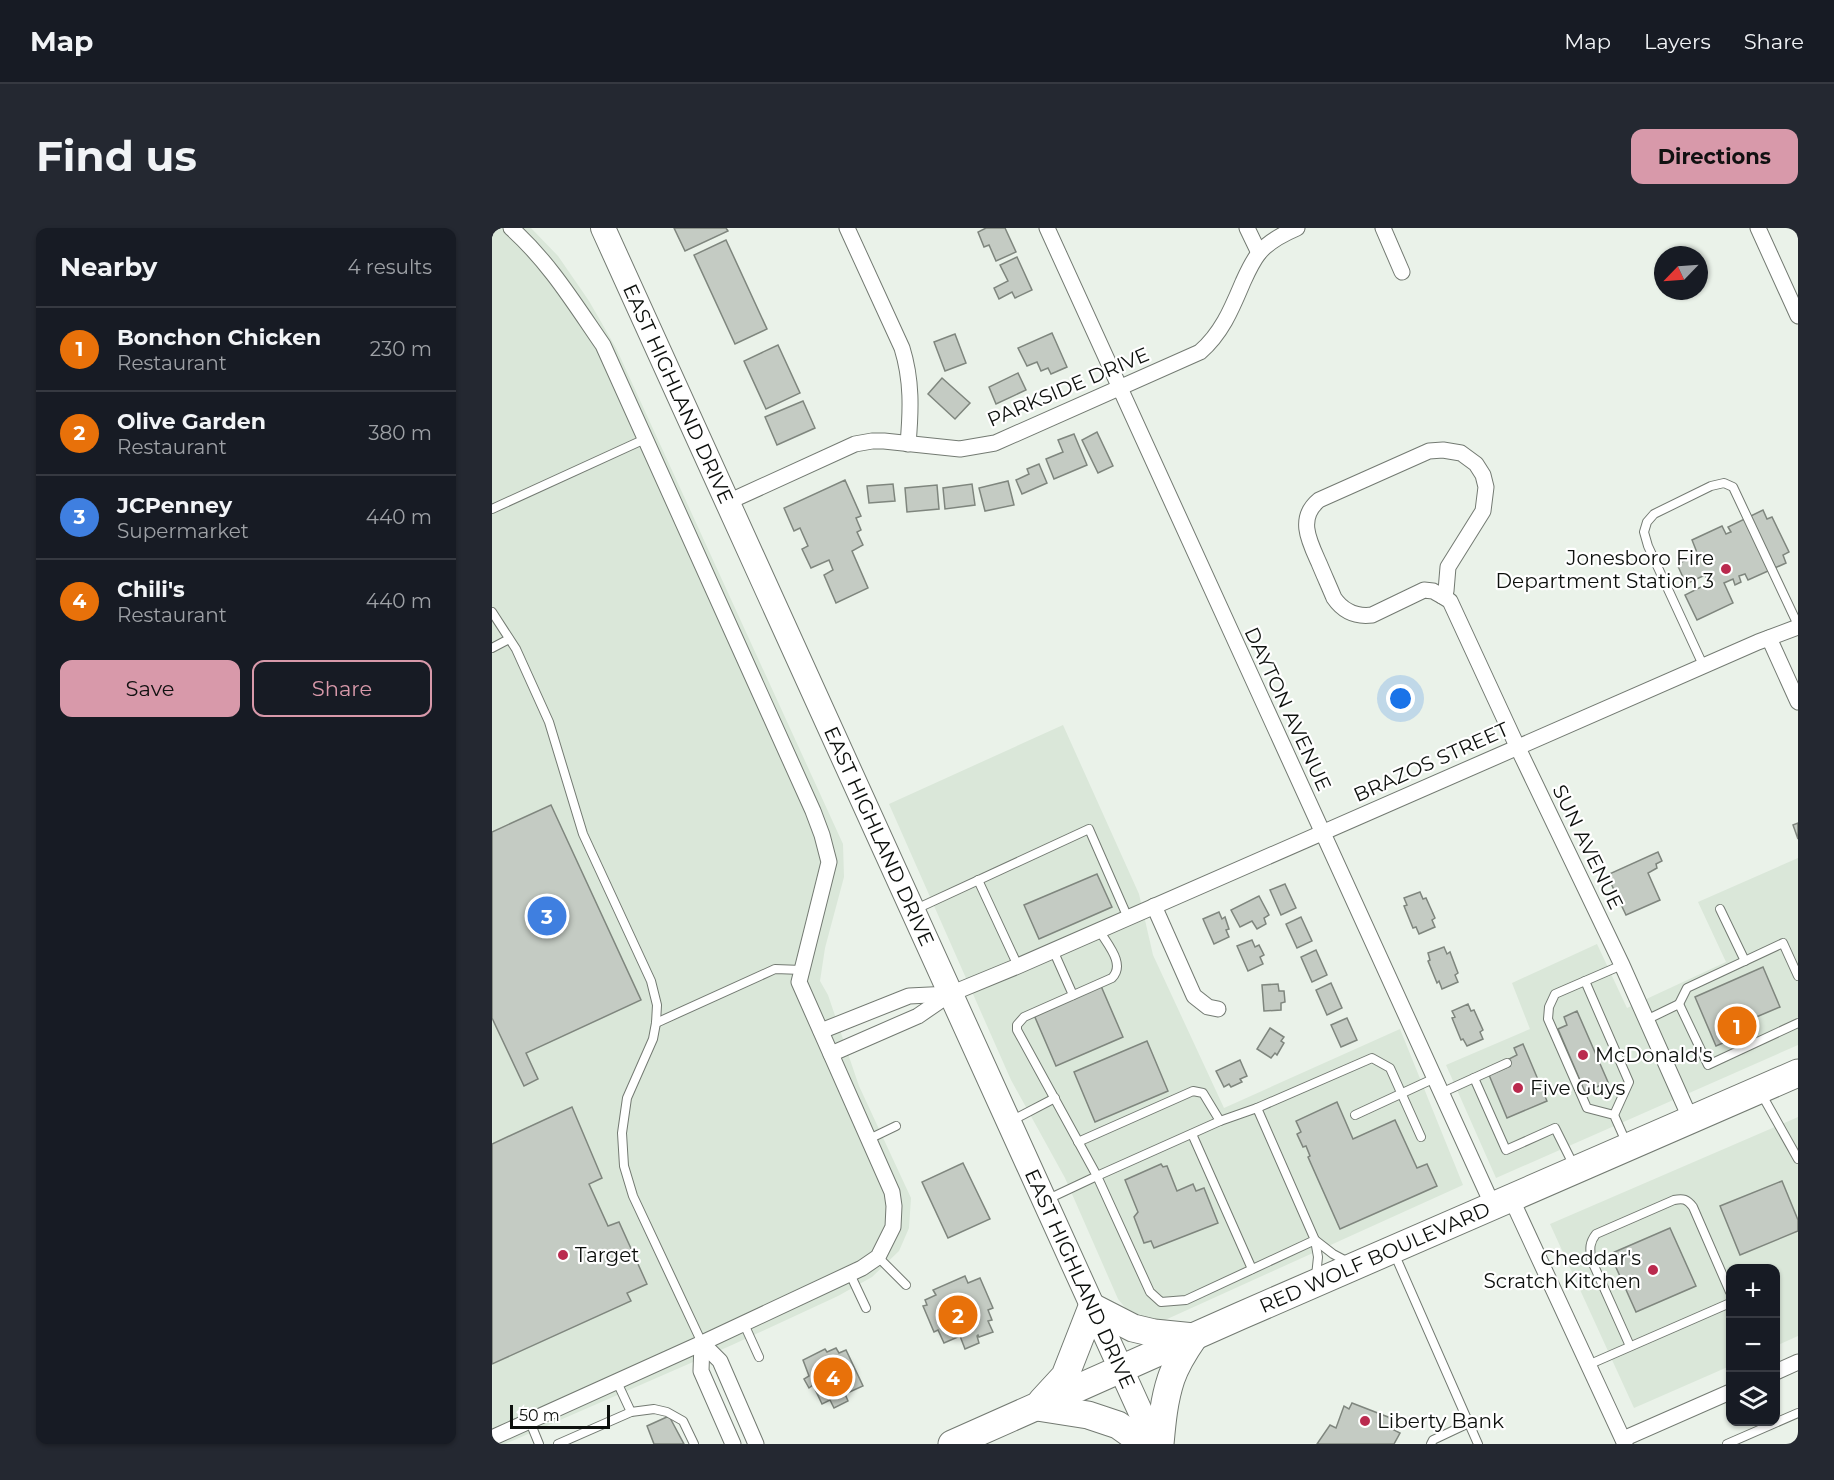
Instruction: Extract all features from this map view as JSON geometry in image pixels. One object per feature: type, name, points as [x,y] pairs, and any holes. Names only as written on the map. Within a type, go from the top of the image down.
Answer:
[{"type":"highway","name":"RED WOLF BOULEVARD","points":[[952,1444],[1798,1073]]},
{"type":"highway","points":[[1037,1407],[1065,1376],[1092,1307],[1133,1328],[1154,1334],[1194,1337],[1171,1377],[1165,1402],[1160,1444]]},
{"type":"highway","points":[[1037,1407],[1088,1415],[1118,1425],[1146,1444]]},
{"type":"main road","name":"EAST HIGHLAND DRIVE","points":[[603,228],[1155,1444]]},
{"type":"street","points":[[495,1438],[862,1268],[878,1257],[893,1227],[894,1206],[892,1192],[799,982],[829,862],[822,835],[603,345],[561,283],[511,228]]},
{"type":"street","points":[[847,228],[902,348],[908,367],[912,404],[908,444]]},
{"type":"street","name":"DAYTON AVENUE","points":[[1047,228],[1441,1093],[1502,1202],[1588,1365],[1624,1442]]},
{"type":"street","points":[[1247,228],[1259,253]]},
{"type":"street","name":"PARKSIDE DRIVE","points":[[728,502],[855,444],[872,441],[960,449],[995,443],[1200,352],[1212,342],[1226,320],[1252,262],[1259,253],[1273,240],[1297,228]]},
{"type":"street","points":[[1383,228],[1401,272]]},
{"type":"street","points":[[1758,228],[1798,316]]},
{"type":"street","points":[[1443,450],[1466,456],[1476,464],[1483,475],[1486,487],[1485,506],[1448,567],[1446,591],[1442,596],[1433,591],[1424,590],[1372,615],[1363,616],[1350,613],[1334,598],[1307,537],[1306,524],[1310,510],[1319,500],[1429,452],[1443,450]]},
{"type":"street","name":"SUN AVENUE","points":[[1442,596],[1450,601],[1622,965],[1691,1120]]},
{"type":"street","name":"BRAZOS STREET","points":[[950,994],[1703,665],[1798,626]]},
{"type":"street","points":[[1769,638],[1798,702]]},
{"type":"street","points":[[1154,906],[1194,996],[1208,1007],[1218,1009]]},
{"type":"street","points":[[821,1031],[909,996],[950,994]]},
{"type":"street","points":[[831,1054],[918,1016],[950,994]]},
{"type":"street","points":[[702,1343],[701,1371],[733,1444]]},
{"type":"street","points":[[702,1343],[720,1361],[756,1444]]},
{"type":"street","points":[[1780,1370],[1798,1362]]},
{"type":"street","points":[[1624,1442],[1726,1394]]},
{"type":"lane","points":[[492,509],[645,439]]},
{"type":"lane","points":[[1703,665],[1648,546],[1644,532],[1647,522],[1654,514],[1711,486],[1724,483],[1733,487],[1798,626]]},
{"type":"lane","points":[[492,612],[516,649],[549,722],[583,834],[651,981],[657,1005],[656,1023],[653,1039],[627,1098],[622,1133],[624,1166],[633,1196],[702,1343]]},
{"type":"lane","points":[[492,648],[509,639]]},
{"type":"lane","points":[[912,911],[1089,829],[1128,918]]},
{"type":"lane","points":[[978,880],[1018,966]]},
{"type":"lane","points":[[1720,909],[1745,961]]},
{"type":"lane","points":[[1099,930],[1118,963],[1117,973],[1112,978],[1024,1017],[1017,1025],[1017,1029],[1097,1176],[1150,1292],[1161,1302],[1186,1300],[1315,1240]]},
{"type":"lane","points":[[1646,1020],[1679,1004],[1687,988],[1783,943],[1798,976]]},
{"type":"lane","points":[[1053,950],[1073,995]]},
{"type":"lane","points":[[1614,1115],[1587,1108],[1548,1020],[1549,1006],[1555,994],[1622,965]]},
{"type":"lane","points":[[656,1023],[775,969],[802,970]]},
{"type":"lane","points":[[1585,981],[1629,1082],[1614,1115],[1629,1147]]},
{"type":"lane","points":[[1679,1004],[1708,1065],[1798,1023]]},
{"type":"lane","points":[[1044,1201],[1220,1121],[1257,1108],[1372,1058],[1390,1068],[1421,1137]]},
{"type":"lane","points":[[1441,1093],[1507,1063]]},
{"type":"lane","points":[[1355,1115],[1435,1078]]},
{"type":"lane","points":[[1474,1078],[1506,1150],[1555,1128],[1575,1170]]},
{"type":"lane","points":[[1078,1142],[1193,1090],[1203,1093],[1220,1121]]},
{"type":"lane","points":[[1760,1090],[1798,1159]]},
{"type":"lane","points":[[1008,1122],[1055,1098]]},
{"type":"lane","points":[[1257,1108],[1315,1240],[1318,1257],[1315,1283]]},
{"type":"lane","points":[[869,1139],[896,1126]]},
{"type":"lane","points":[[1192,1134],[1252,1269]]},
{"type":"lane","points":[[1630,1346],[1591,1259],[1591,1240],[1596,1234],[1682,1198],[1689,1201],[1693,1207],[1726,1281]]},
{"type":"lane","points":[[1315,1240],[1333,1254],[1355,1266]]},
{"type":"lane","points":[[1392,1250],[1478,1444]]},
{"type":"lane","points":[[878,1257],[906,1285]]},
{"type":"lane","points":[[850,1274],[866,1308]]},
{"type":"lane","points":[[1588,1365],[1726,1305]]},
{"type":"lane","points":[[744,1324],[759,1357]]},
{"type":"lane","points":[[617,1382],[631,1412]]},
{"type":"lane","points":[[558,1444],[631,1412],[654,1409],[667,1412],[683,1421],[694,1444]]},
{"type":"lane","points":[[1727,1444],[1798,1413]]},
{"type":"lane","points":[[530,1422],[539,1444]]},
{"type":"lane","points":[[1431,1444],[1432,1440],[1469,1424]]},
{"type":"shaded area","points":[[492,228],[531,228],[558,256],[589,301],[616,348],[843,844],[844,877],[825,948],[820,981],[828,995],[859,1086],[911,1198],[909,1228],[899,1251],[872,1277],[838,1296],[732,1345],[505,1444],[492,1444]]},
{"type":"shaded area","points":[[1063,725],[1139,894],[1153,955],[1224,1108],[1400,1029],[1463,1185],[1165,1320],[1152,1321],[1127,1310],[1118,1299],[1065,1178],[1011,1080],[889,804]]},
{"type":"shaded area","points":[[1798,858],[1798,1045],[1496,1178],[1446,1065],[1530,1029],[1512,983],[1597,944],[1627,1008],[1726,962],[1698,902]]},
{"type":"shaded area","points":[[1798,1117],[1798,1336],[1780,1344],[1780,1264],[1726,1264],[1726,1368],[1634,1408],[1550,1224]]},
{"type":"building","points":[[674,228],[726,228],[728,231],[685,251]]},
{"type":"building","points":[[986,228],[1005,228],[1016,252],[996,261],[989,245],[984,247],[978,232]]},
{"type":"building","points":[[726,240],[767,329],[735,344],[694,255]]},
{"type":"building","points":[[1017,257],[1032,290],[1015,298],[1012,292],[999,299],[994,288],[1008,281],[1000,265]]},
{"type":"building","points":[[1052,333],[1067,367],[1051,374],[1048,368],[1041,371],[1037,362],[1027,366],[1018,348]]},
{"type":"building","points":[[955,334],[966,363],[945,371],[934,342]]},
{"type":"building","points":[[778,345],[800,393],[766,409],[744,361]]},
{"type":"building","points":[[1018,373],[1026,390],[996,404],[989,387]]},
{"type":"building","points":[[942,378],[970,403],[955,419],[928,394]]},
{"type":"building","points":[[803,401],[815,428],[777,445],[765,417]]},
{"type":"building","points":[[1097,432],[1113,466],[1098,473],[1082,440]]},
{"type":"building","points":[[1074,434],[1087,465],[1054,479],[1046,459],[1063,452],[1058,440]]},
{"type":"building","points":[[1039,464],[1047,483],[1022,494],[1016,480],[1029,474],[1027,469]]},
{"type":"building","points":[[845,480],[861,516],[856,518],[861,530],[857,532],[863,545],[852,551],[868,588],[836,603],[824,575],[833,570],[829,560],[811,568],[802,549],[808,546],[800,528],[794,531],[784,508]]},
{"type":"building","points":[[1008,481],[1014,505],[985,511],[979,488]]},
{"type":"building","points":[[893,484],[895,501],[869,503],[867,486]]},
{"type":"building","points":[[972,484],[975,505],[945,509],[943,488]]},
{"type":"building","points":[[937,485],[939,509],[907,512],[905,488]]},
{"type":"building","name":"Jonesboro Fire Department Station 3","points":[[1763,510],[1767,519],[1772,517],[1789,552],[1783,555],[1786,563],[1748,580],[1745,574],[1739,576],[1741,582],[1735,585],[1733,579],[1724,583],[1733,603],[1697,620],[1685,595],[1709,583],[1705,575],[1686,584],[1677,564],[1698,555],[1692,540],[1722,526],[1726,534],[1731,532],[1728,527]]},
{"type":"building","points":[[551,805],[641,1000],[526,1053],[538,1079],[524,1086],[492,1018],[492,832]]},
{"type":"building","points":[[1798,823],[1798,839],[1793,825]]},
{"type":"building","points":[[1658,852],[1662,861],[1656,864],[1657,868],[1648,873],[1660,900],[1626,915],[1607,875]]},
{"type":"building","points":[[1097,874],[1112,907],[1039,939],[1024,905]]},
{"type":"building","points":[[1285,884],[1296,908],[1281,915],[1270,890]]},
{"type":"building","points":[[1420,892],[1423,899],[1426,898],[1435,918],[1432,920],[1435,927],[1419,934],[1416,927],[1413,928],[1404,906],[1407,905],[1404,898]]},
{"type":"building","points":[[1259,896],[1269,915],[1264,918],[1266,924],[1257,929],[1252,921],[1240,927],[1231,910]]},
{"type":"building","points":[[1219,912],[1222,919],[1225,917],[1229,937],[1214,944],[1203,919]]},
{"type":"building","points":[[1301,917],[1312,941],[1297,948],[1286,924]]},
{"type":"building","points":[[1252,940],[1255,947],[1259,945],[1264,955],[1260,957],[1263,964],[1248,971],[1237,946]]},
{"type":"building","points":[[1444,947],[1447,954],[1450,952],[1458,973],[1455,975],[1458,982],[1442,989],[1428,961],[1430,960],[1428,953]]},
{"type":"building","points":[[1316,950],[1327,975],[1312,982],[1301,957]]},
{"type":"building","points":[[1763,967],[1780,1007],[1754,1018],[1758,1028],[1716,1046],[1695,997]]},
{"type":"building","points":[[1331,983],[1342,1008],[1327,1015],[1316,990]]},
{"type":"building","points":[[1278,984],[1279,991],[1284,991],[1285,1002],[1281,1003],[1281,1010],[1264,1011],[1262,985]]},
{"type":"building","points":[[1101,986],[1123,1037],[1056,1066],[1034,1015]]},
{"type":"building","points":[[1468,1004],[1471,1011],[1474,1010],[1483,1030],[1480,1032],[1483,1039],[1467,1046],[1463,1039],[1461,1040],[1452,1018],[1455,1017],[1452,1011]]},
{"type":"building","name":"McDonald's","points":[[1577,1011],[1608,1082],[1585,1092],[1558,1029],[1567,1025],[1564,1017]]},
{"type":"building","points":[[1347,1018],[1357,1040],[1341,1047],[1331,1025]]},
{"type":"building","points":[[1270,1028],[1284,1037],[1281,1041],[1284,1043],[1277,1055],[1275,1053],[1271,1058],[1257,1049]]},
{"type":"building","points":[[1147,1041],[1168,1091],[1095,1122],[1074,1072]]},
{"type":"building","name":"Five Guys","points":[[1523,1044],[1547,1101],[1507,1118],[1489,1075],[1510,1066],[1507,1060],[1517,1055],[1514,1048]]},
{"type":"building","points":[[1240,1060],[1247,1076],[1240,1079],[1242,1082],[1231,1087],[1229,1084],[1224,1087],[1216,1071]]},
{"type":"building","points":[[1337,1102],[1353,1139],[1395,1120],[1417,1168],[1427,1164],[1437,1186],[1340,1229],[1308,1157],[1310,1156],[1306,1146],[1303,1147],[1297,1134],[1301,1132],[1296,1121]]},
{"type":"building","name":"Target","points":[[572,1107],[602,1178],[589,1184],[608,1226],[619,1222],[647,1284],[627,1293],[631,1301],[492,1364],[492,1144]]},
{"type":"building","points":[[963,1163],[990,1219],[948,1238],[922,1182]]},
{"type":"building","points":[[1161,1164],[1163,1167],[1167,1166],[1177,1191],[1193,1184],[1196,1191],[1204,1188],[1218,1223],[1154,1248],[1151,1241],[1144,1243],[1134,1217],[1138,1212],[1125,1180]]},
{"type":"building","points":[[1782,1181],[1798,1220],[1798,1231],[1740,1255],[1720,1206]]},
{"type":"building","name":"Cheddar's Scratch Kitchen","points":[[1670,1228],[1696,1286],[1636,1312],[1610,1254]]},
{"type":"building","points":[[965,1276],[968,1283],[980,1278],[993,1308],[988,1310],[992,1320],[988,1321],[993,1332],[979,1337],[978,1335],[979,1343],[965,1349],[960,1336],[944,1343],[938,1330],[934,1332],[923,1306],[927,1305],[925,1300],[936,1295],[933,1290]]},
{"type":"building","points":[[836,1348],[839,1353],[846,1350],[863,1386],[845,1394],[848,1401],[834,1408],[830,1400],[822,1404],[813,1385],[809,1388],[804,1379],[809,1376],[803,1360],[825,1349],[827,1352]]},
{"type":"building","name":"Liberty Bank","points":[[1352,1403],[1388,1417],[1396,1426],[1394,1430],[1400,1433],[1394,1444],[1317,1444],[1330,1425],[1336,1428],[1344,1406],[1349,1409]]},
{"type":"building","points":[[669,1416],[684,1444],[654,1444],[647,1426]]},
{"type":"place","name":"Jonesboro Fire Department Station 3","points":[[1726,569]]},
{"type":"place","name":"JCPenney","points":[[547,916]]},
{"type":"place","name":"Bonchon Chicken","points":[[1737,1026]]},
{"type":"place","name":"McDonald's","points":[[1583,1055]]},
{"type":"place","name":"Five Guys","points":[[1518,1088]]},
{"type":"place","name":"Target","points":[[563,1255]]},
{"type":"place","name":"Cheddar's Scratch Kitchen","points":[[1653,1270]]},
{"type":"place","name":"Olive Garden","points":[[958,1315]]},
{"type":"place","name":"Chili's","points":[[833,1377]]},
{"type":"place","name":"Liberty Bank","points":[[1365,1421]]}]
